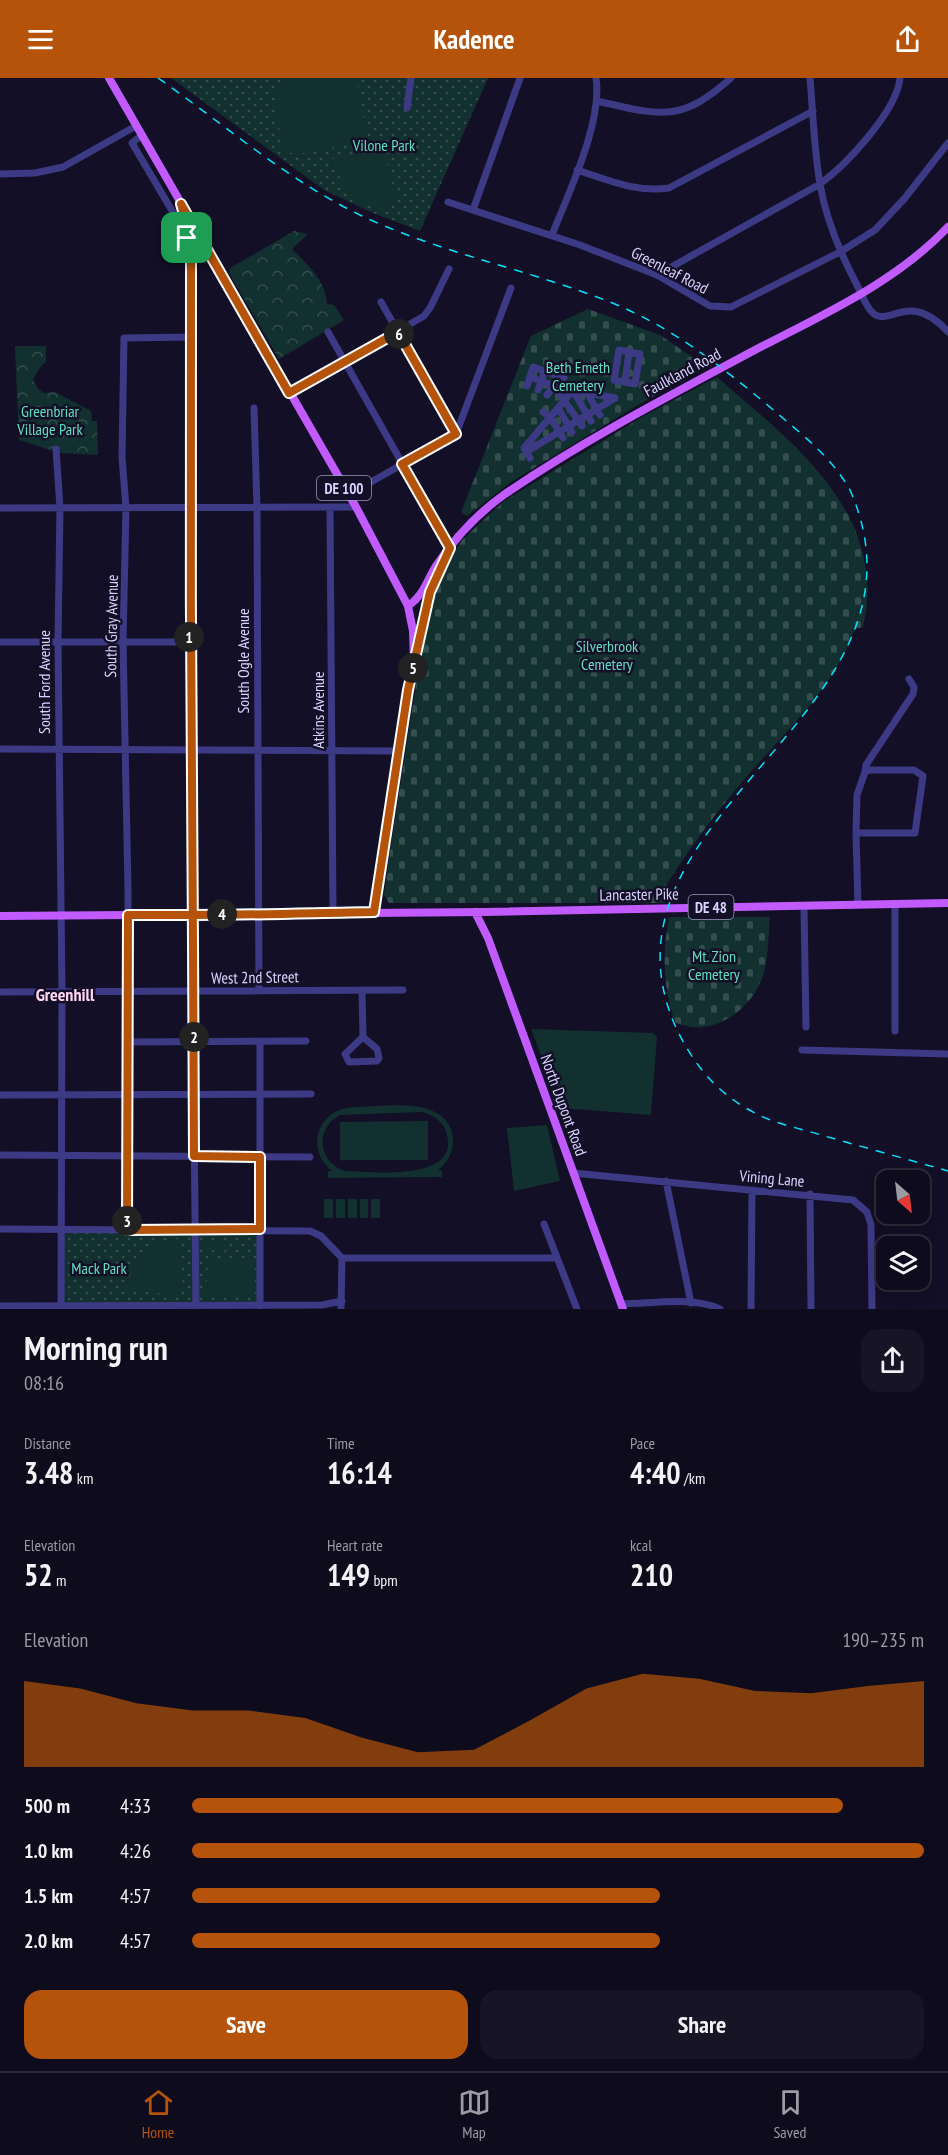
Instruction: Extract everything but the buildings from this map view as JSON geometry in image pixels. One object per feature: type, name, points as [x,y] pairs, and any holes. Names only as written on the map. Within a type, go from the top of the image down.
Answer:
[{"type":"main road","name":"DE 100","points":[[109,78],[276,372],[356,507],[408,606],[413,631],[414,662],[374,912]]},
{"type":"main road","name":"Faulkland Road","points":[[408,606],[420,597],[450,548],[475,519],[519,485],[623,421],[861,294],[909,264],[948,226]]},
{"type":"main road","name":"Faulkland Road","points":[[414,662],[430,592],[443,559]]},
{"type":"main road","points":[[408,606],[419,608],[430,592]]},
{"type":"main road","name":"Lancaster Pike","points":[[475,912],[948,903]]},
{"type":"main road","name":"DE 48","points":[[0,916],[475,912]]},
{"type":"main road","name":"North Dupont Road","points":[[475,912],[488,938],[622,1306]]},
{"type":"main road","points":[[488,938],[489,921],[495,912]]},
{"type":"street","points":[[407,108],[411,78]]},
{"type":"street","points":[[473,210],[520,78]]},
{"type":"street","points":[[552,235],[578,170],[597,101],[596,78]]},
{"type":"street","points":[[597,101],[666,114],[715,93],[731,78]]},
{"type":"street","points":[[810,78],[820,184],[840,252],[861,294],[874,314],[880,317],[901,310],[922,310],[937,319],[948,332]]},
{"type":"street","points":[[657,275],[820,184],[840,170],[889,108],[899,87],[900,78]]},
{"type":"street","points":[[578,170],[635,189],[651,191],[669,188],[813,111]]},
{"type":"street","points":[[0,174],[35,173],[63,167],[136,126]]},
{"type":"street","points":[[142,135],[132,143],[187,238]]},
{"type":"street","name":"Greenleaf Road","points":[[448,201],[552,235],[657,275],[710,306],[731,307],[840,252],[875,230],[905,198],[948,143]]},
{"type":"street","points":[[181,204],[187,225],[191,258],[189,442],[192,509],[189,642],[196,1307]]},
{"type":"street","points":[[289,393],[345,363],[428,312],[449,269]]},
{"type":"street","points":[[348,495],[456,434],[511,288]]},
{"type":"street","points":[[381,302],[456,434]]},
{"type":"street","points":[[328,332],[450,548]]},
{"type":"street","name":"South Gray Avenue","points":[[127,1230],[128,915],[123,641],[126,508],[122,457],[124,338],[191,338]]},
{"type":"street","points":[[625,372],[619,350],[614,380],[625,372],[640,354],[638,369]]},
{"type":"street","points":[[616,365],[625,372]]},
{"type":"street","points":[[625,372],[638,369]]},
{"type":"street","points":[[625,372],[638,369]]},
{"type":"street","points":[[540,386],[563,378],[545,371]]},
{"type":"street","points":[[540,386],[545,371]]},
{"type":"street","points":[[540,386],[545,371]]},
{"type":"street","points":[[572,388],[615,398],[608,406],[552,441],[540,443],[528,455],[524,448],[526,440],[535,435],[543,426],[572,388]]},
{"type":"street","points":[[572,388],[589,418]]},
{"type":"street","points":[[559,393],[580,423]]},
{"type":"street","points":[[587,393],[598,412]]},
{"type":"street","name":"South Ogle Avenue","points":[[254,408],[257,507],[259,991]]},
{"type":"street","points":[[558,408],[570,429]]},
{"type":"street","points":[[543,412],[550,417],[561,435]]},
{"type":"street","points":[[543,426],[552,441]]},
{"type":"street","points":[[535,435],[540,443]]},
{"type":"street","name":"South Ford Avenue","points":[[56,449],[60,508],[58,750],[62,992],[61,1308]]},
{"type":"street","name":"Atkins Avenue","points":[[330,507],[333,913]]},
{"type":"street","points":[[0,508],[356,507]]},
{"type":"street","points":[[0,642],[189,642]]},
{"type":"street","points":[[858,905],[857,795],[866,765],[913,694],[914,687],[909,679]]},
{"type":"street","points":[[0,749],[398,751]]},
{"type":"street","points":[[856,833],[915,833],[920,806],[923,776],[919,771],[870,770],[865,772]]},
{"type":"street","points":[[895,904],[895,1030]]},
{"type":"street","points":[[804,906],[806,1027]]},
{"type":"street","points":[[362,990],[363,1037],[345,1054],[349,1062],[379,1059],[377,1049],[363,1037]]},
{"type":"street","name":"West 2nd Street","points":[[0,992],[403,990]]},
{"type":"street","points":[[128,1042],[306,1041]]},
{"type":"street","points":[[260,1042],[260,1305]]},
{"type":"street","points":[[802,1050],[948,1054]]},
{"type":"street","points":[[0,1095],[311,1094]]},
{"type":"street","points":[[0,1155],[310,1157]]},
{"type":"street","name":"Vining Lane","points":[[573,1173],[848,1198],[863,1206],[871,1225],[872,1309]]},
{"type":"street","points":[[666,1181],[691,1303]]},
{"type":"street","points":[[751,1309],[752,1190]]},
{"type":"street","points":[[810,1194],[812,1309]]},
{"type":"street","points":[[544,1224],[577,1309]]},
{"type":"street","points":[[0,1229],[310,1231],[321,1236],[342,1258],[341,1305],[325,1307],[260,1305],[61,1308],[0,1306]]},
{"type":"street","points":[[342,1258],[557,1258]]},
{"type":"street","points":[[622,1306],[691,1303],[712,1305],[720,1309]]},
{"type":"green space","name":"Vilone Park","points":[[171,78],[488,78],[420,231],[373,213],[324,190]]},
{"type":"green space","points":[[286,78],[356,78],[367,137],[365,141],[299,154],[284,152],[277,103],[278,93]]},
{"type":"green space","points":[[383,153],[390,172],[396,202],[385,207],[374,207],[356,197],[341,178],[331,159]]},
{"type":"green space","points":[[294,231],[308,234],[292,249],[319,280],[327,304],[334,305],[344,320],[279,359],[229,273],[230,268]]},
{"type":"green space","name":"Beth Emeth Cemetery","points":[[588,309],[660,335],[707,367],[638,405],[511,482],[467,516],[461,512],[531,336]]},
{"type":"green space","name":"Greenbriar Village Park","points":[[15,346],[46,346],[46,362],[33,380],[38,389],[44,393],[55,392],[91,411],[92,421],[97,421],[98,455],[60,453],[19,440]]},
{"type":"green space","name":"Silverbrook Cemetery","points":[[717,377],[803,455],[828,484],[848,515],[862,549],[867,586],[863,627],[855,629],[835,670],[808,707],[713,818],[663,891],[665,903],[389,903],[384,895],[426,620],[441,574],[462,540],[504,501],[642,417]]},
{"type":"green space","name":"Mt. Zion Cemetery","points":[[669,917],[770,917],[764,974],[755,993],[747,1003],[726,1020],[701,1027],[675,1022],[668,996],[665,970],[665,943]]},
{"type":"green space","points":[[531,1029],[653,1033],[657,1037],[651,1115],[561,1108]]},
{"type":"green space","points":[[397,1105],[427,1109],[439,1115],[448,1124],[453,1138],[450,1156],[438,1170],[442,1171],[442,1177],[328,1178],[328,1171],[332,1171],[323,1162],[317,1142],[324,1122],[341,1109]],"holes":[[[426,1113],[443,1125],[448,1148],[441,1159],[429,1167],[394,1172],[346,1171],[337,1167],[325,1154],[323,1137],[326,1128],[340,1115]]]},
{"type":"green space","points":[[428,1121],[428,1160],[340,1160],[340,1122]]},
{"type":"green space","points":[[547,1125],[560,1181],[514,1191],[507,1128]]},
{"type":"green space","points":[[324,1199],[333,1199],[333,1218],[324,1218]]},
{"type":"green space","points":[[336,1199],[345,1199],[345,1218],[336,1218]]},
{"type":"green space","points":[[348,1199],[357,1199],[357,1218],[348,1218]]},
{"type":"green space","points":[[360,1199],[368,1199],[368,1218],[360,1218]]},
{"type":"green space","points":[[371,1199],[380,1199],[380,1218],[371,1218]]},
{"type":"green space","name":"Mack Park","points":[[62,1229],[260,1229],[260,1306],[61,1306]]},
{"type":"green space","points":[[179,1239],[183,1288],[176,1295],[128,1290],[132,1270],[142,1254],[158,1243]]},
{"type":"green space","points":[[206,1242],[225,1242],[225,1251],[206,1250]]},
{"type":"green space","points":[[255,1258],[255,1295],[206,1297],[208,1259]]},
{"type":"railway","points":[[158,78],[282,169],[334,202],[362,216],[423,241],[610,302],[675,335],[752,392],[834,466],[850,490],[867,568],[851,637],[814,701],[717,820],[678,882],[660,949],[674,1023],[697,1064],[729,1096],[755,1113],[779,1123],[948,1171]]},
{"type":"district","name":"Greenhill","points":[[65,994]]},
{"type":"route","points":[[187,238],[187,225],[181,204],[289,393],[398,332],[456,434],[402,464],[450,548],[443,559],[430,592],[408,690],[374,912],[288,914],[202,915],[193,915],[128,915],[127,1230],[195,1232],[260,1229],[260,1157],[194,1156],[193,915],[189,642],[192,509],[189,442],[191,258],[187,238]]}]
